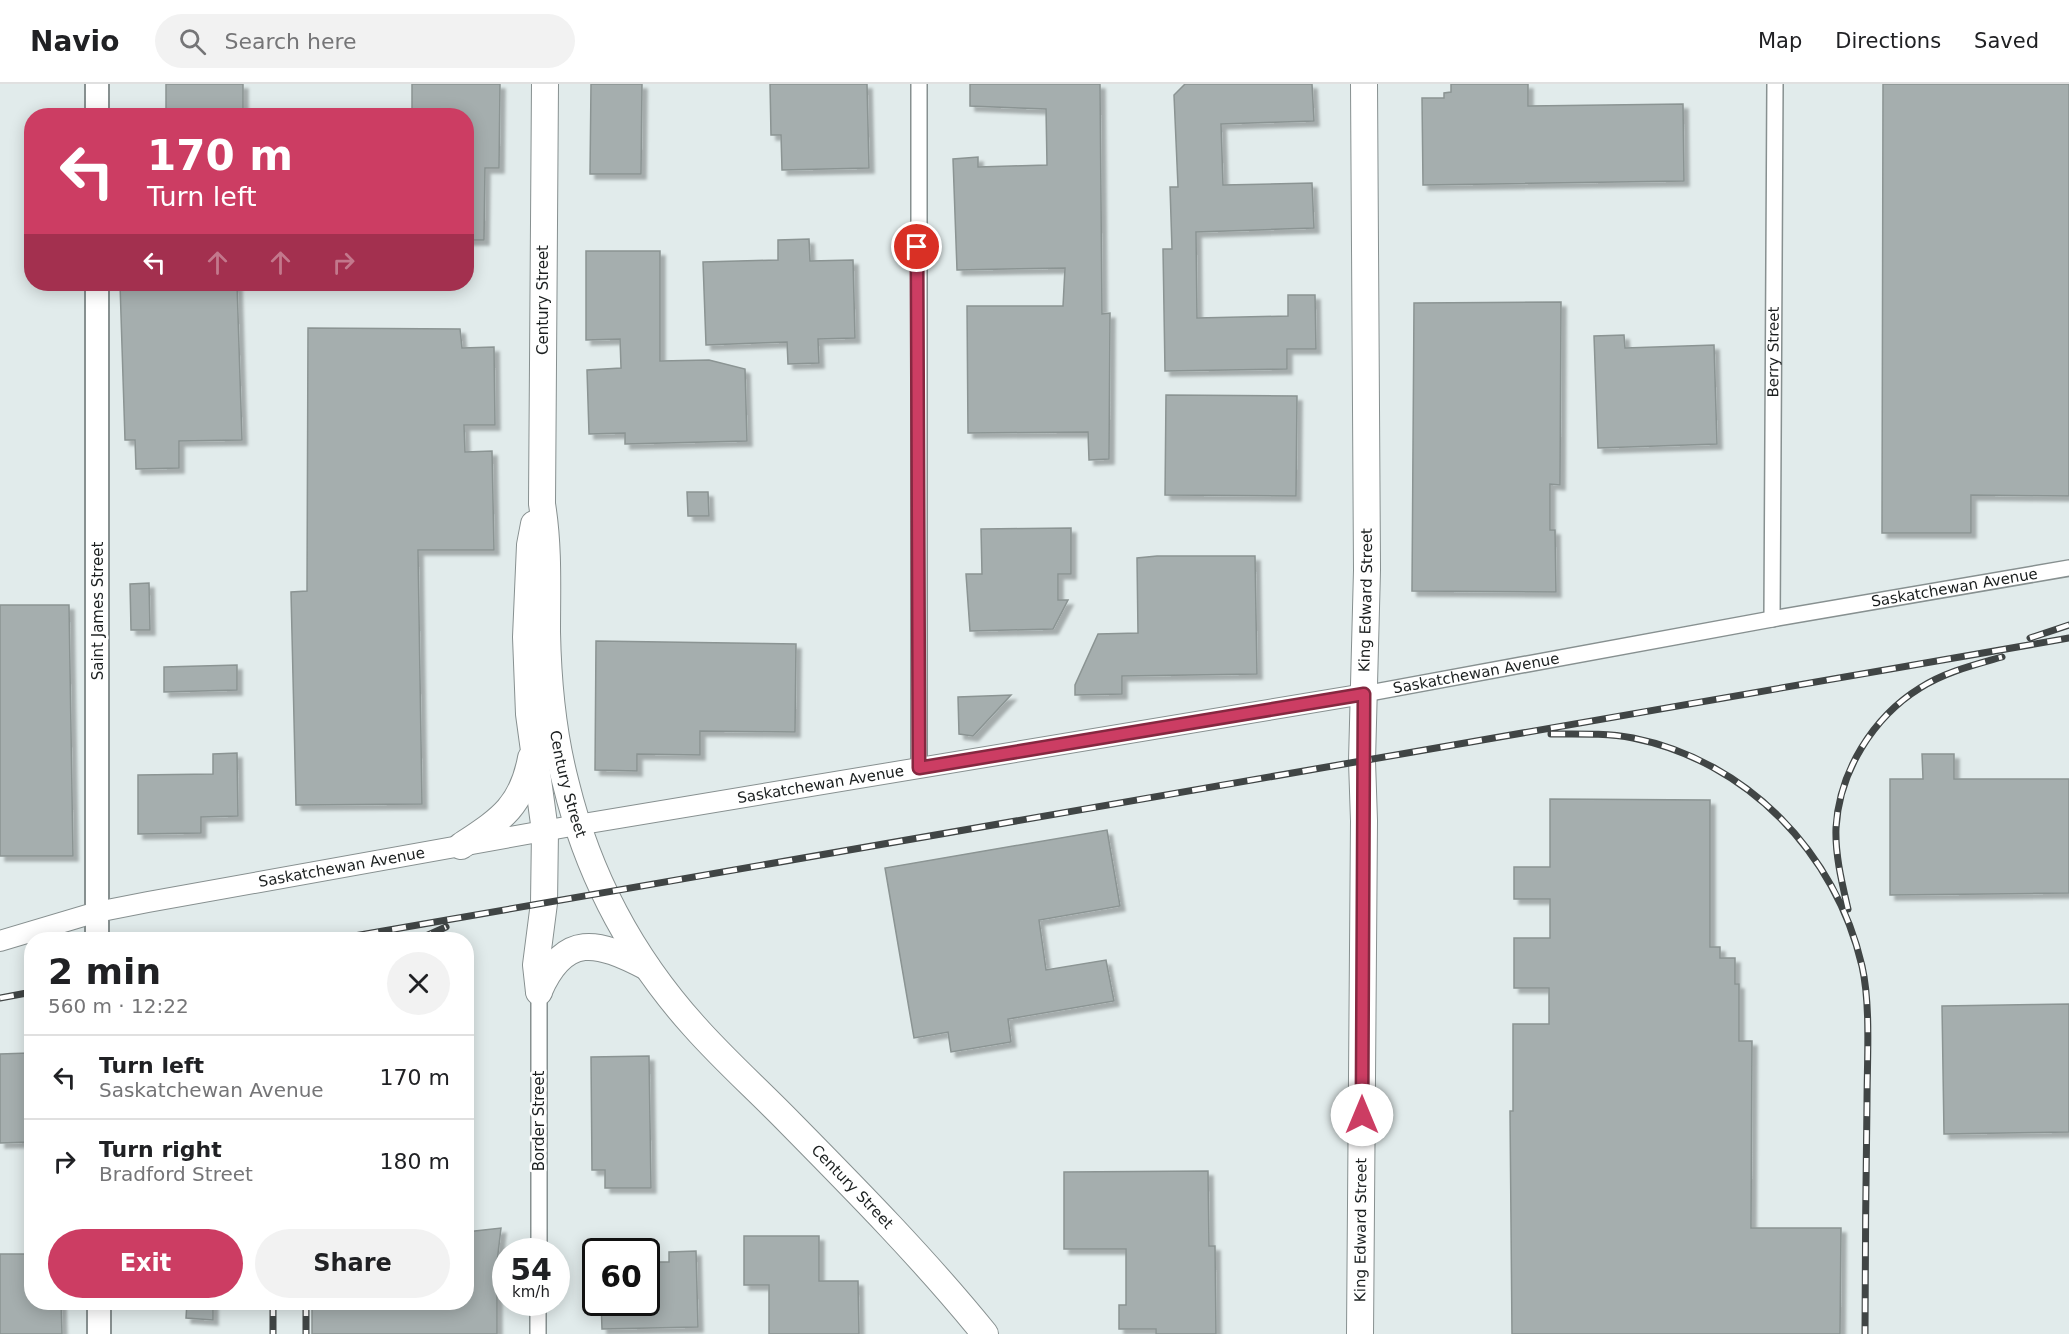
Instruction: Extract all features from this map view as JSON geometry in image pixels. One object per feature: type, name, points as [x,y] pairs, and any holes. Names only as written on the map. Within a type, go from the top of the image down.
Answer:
[{"type":"main road","points":[[97,84],[97,108]]},
{"type":"main road","name":"Century Street","points":[[545,84],[542,504],[547,537],[550,694],[561,765],[577,825],[603,893],[649,968],[694,1026],[891,1226],[986,1334]]},
{"type":"main road","name":"King Edward Street","points":[[1360,1334],[1366,570],[1364,84]]},
{"type":"main road","name":"Saint James Street","points":[[97,291],[97,932]]},
{"type":"main road","points":[[539,992],[536,964],[544,903],[545,831],[527,680],[528,575],[532,529],[542,504]]},
{"type":"main road","points":[[461,846],[491,826],[516,802],[525,785],[534,746]]},
{"type":"main road","points":[[539,992],[555,962],[566,953],[580,948],[613,950],[649,968]]},
{"type":"main road","points":[[99,1310],[99,1334]]},
{"type":"street","points":[[919,84],[919,768]]},
{"type":"street","name":"Berry Street","points":[[1772,619],[1775,84]]},
{"type":"street","name":"Saskatchewan Avenue","points":[[30,932],[97,912],[577,825],[1364,694],[1772,619],[2069,568]]},
{"type":"street","name":"Saskatchewan Avenue","points":[[0,941],[24,934]]},
{"type":"street","name":"Border Street","points":[[538,1238],[539,992]]},
{"type":"street","points":[[538,1316],[538,1334]]},
{"type":"building","points":[[166,84],[243,84],[243,108],[166,108]]},
{"type":"building","points":[[412,84],[500,84],[499,168],[485,168],[484,240],[474,240],[474,108],[412,108]]},
{"type":"building","points":[[591,84],[642,84],[641,174],[590,174]]},
{"type":"building","points":[[770,84],[867,84],[869,168],[782,170],[781,135],[771,135]]},
{"type":"building","points":[[970,84],[1100,84],[1102,314],[1110,313],[1109,459],[1089,460],[1088,432],[968,433],[967,306],[1063,306],[1065,268],[957,270],[953,159],[978,157],[978,167],[1047,165],[1046,109],[970,106]]},
{"type":"building","points":[[1185,84],[1312,84],[1314,121],[1221,124],[1223,185],[1312,183],[1314,228],[1196,232],[1197,318],[1288,316],[1288,295],[1315,295],[1316,349],[1287,349],[1287,369],[1165,371],[1163,249],[1172,249],[1170,187],[1178,187],[1174,95]]},
{"type":"building","points":[[1451,84],[1528,84],[1528,106],[1683,104],[1684,181],[1423,185],[1422,98],[1444,98],[1444,93],[1451,92]]},
{"type":"building","points":[[1883,84],[2069,84],[2069,496],[1971,495],[1971,533],[1882,533]]},
{"type":"building","points":[[809,239],[810,261],[853,260],[855,338],[818,339],[819,363],[788,364],[787,342],[706,345],[703,262],[778,260],[778,240]]},
{"type":"building","points":[[586,251],[660,251],[660,361],[709,360],[745,369],[747,441],[625,444],[625,433],[589,434],[587,370],[621,368],[620,339],[586,340]]},
{"type":"building","points":[[120,291],[237,291],[242,440],[179,441],[179,468],[136,469],[135,440],[125,440]]},
{"type":"building","points":[[1561,302],[1560,485],[1550,484],[1550,530],[1555,530],[1556,592],[1412,591],[1414,303]]},
{"type":"building","points":[[308,328],[460,329],[462,348],[494,347],[495,425],[464,425],[465,452],[492,451],[494,550],[418,550],[422,804],[296,805],[291,592],[307,591]]},
{"type":"building","points":[[1624,335],[1625,348],[1714,345],[1717,444],[1598,448],[1594,336]]},
{"type":"building","points":[[1166,395],[1297,396],[1296,496],[1165,495]]},
{"type":"building","points":[[687,492],[708,492],[709,516],[688,516]]},
{"type":"building","points":[[1071,528],[1071,574],[1058,574],[1058,600],[1068,600],[1053,629],[970,631],[966,574],[982,574],[981,529]]},
{"type":"building","points":[[1255,556],[1257,674],[1122,676],[1122,694],[1075,695],[1075,685],[1098,634],[1138,633],[1137,558]]},
{"type":"building","points":[[149,583],[150,630],[131,630],[130,584]]},
{"type":"building","points":[[0,605],[69,605],[73,856],[0,856]]},
{"type":"building","points":[[596,641],[796,644],[795,732],[700,731],[700,755],[637,754],[637,771],[595,770]]},
{"type":"building","points":[[237,665],[237,690],[164,692],[164,667]]},
{"type":"building","points":[[1011,695],[973,736],[959,734],[958,697]]},
{"type":"building","points":[[237,753],[238,816],[201,817],[201,833],[138,834],[138,775],[213,774],[213,754]]},
{"type":"building","points":[[1922,754],[1954,754],[1954,779],[2069,779],[2069,893],[1890,895],[1890,779],[1923,779]]},
{"type":"building","points":[[1550,799],[1710,800],[1710,947],[1720,947],[1720,958],[1735,958],[1735,984],[1739,984],[1739,1041],[1752,1041],[1751,1228],[1841,1228],[1840,1334],[1512,1334],[1510,1111],[1513,1111],[1513,1024],[1549,1024],[1549,988],[1514,988],[1514,938],[1550,938],[1550,899],[1514,899],[1514,867],[1550,867]]},
{"type":"building","points":[[1107,830],[1120,906],[1039,920],[1046,970],[1106,960],[1114,1001],[1008,1019],[1011,1042],[951,1052],[948,1032],[914,1038],[885,868]]},
{"type":"building","points":[[2069,1004],[2069,1132],[1944,1134],[1942,1006]]},
{"type":"building","points":[[24,1053],[24,1142],[0,1143],[0,1054]]},
{"type":"building","points":[[649,1056],[651,1188],[605,1188],[605,1170],[592,1170],[591,1057]]},
{"type":"building","points":[[1208,1171],[1209,1246],[1215,1246],[1216,1334],[1156,1334],[1156,1329],[1119,1329],[1119,1305],[1126,1305],[1126,1249],[1064,1249],[1064,1172]]},
{"type":"building","points":[[501,1228],[500,1238],[492,1238],[492,1316],[497,1316],[497,1334],[312,1334],[312,1310],[474,1310],[474,1231]]},
{"type":"building","points":[[744,1236],[819,1236],[819,1281],[858,1281],[859,1334],[769,1334],[769,1285],[744,1285]]},
{"type":"building","points":[[696,1251],[698,1327],[602,1329],[602,1316],[660,1316],[660,1262],[669,1262],[669,1252]]},
{"type":"building","points":[[0,1254],[24,1254],[24,1310],[61,1310],[62,1334],[0,1334]]},
{"type":"building","points":[[186,1310],[213,1310],[213,1320],[186,1318]]},
{"type":"railway","points":[[2030,638],[2069,625]]},
{"type":"railway","points":[[377,932],[2069,638]]},
{"type":"railway","points":[[1848,909],[1838,859],[1836,828],[1844,787],[1862,748],[1887,714],[1920,688],[1950,673],[2002,657]]},
{"type":"railway","points":[[1551,734],[1633,738],[1675,750],[1713,767],[1749,790],[1781,818],[1808,850],[1831,886],[1849,925],[1862,966],[1867,998],[1865,1334]]},
{"type":"railway","points":[[435,932],[446,927]]},
{"type":"railway","points":[[0,998],[24,994]]},
{"type":"railway","points":[[273,1310],[273,1334]]},
{"type":"railway","points":[[306,1310],[306,1334]]},
{"type":"route","points":[[917,247],[919,768],[1364,694],[1362,1115]]}]
